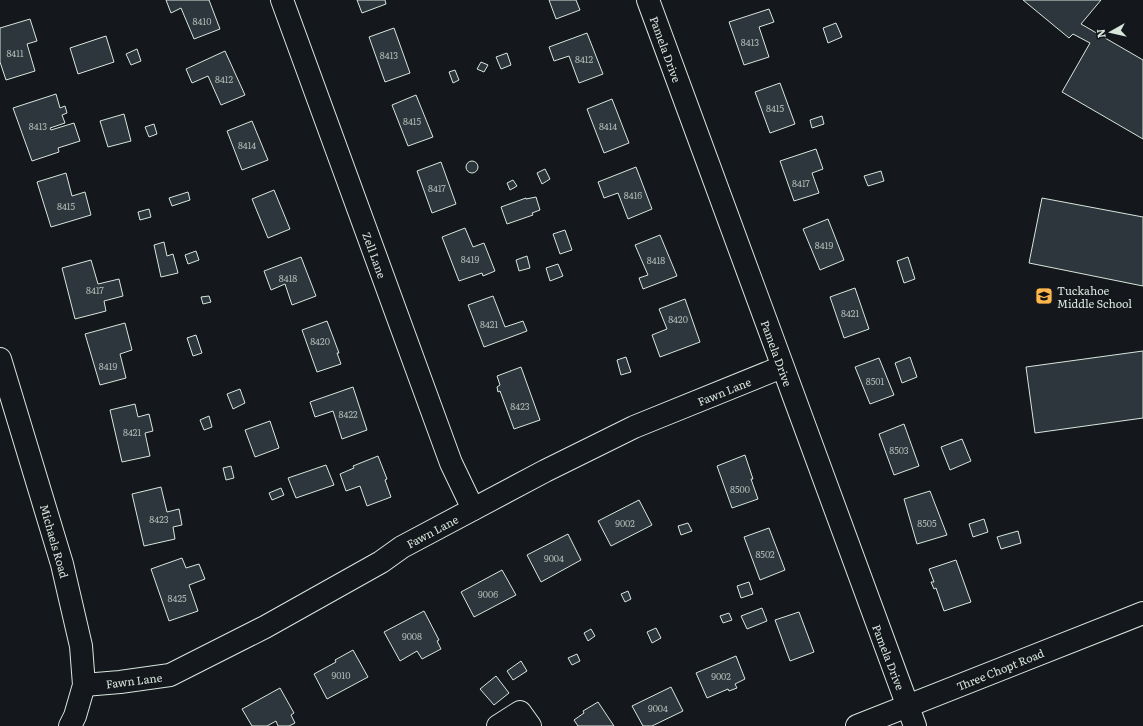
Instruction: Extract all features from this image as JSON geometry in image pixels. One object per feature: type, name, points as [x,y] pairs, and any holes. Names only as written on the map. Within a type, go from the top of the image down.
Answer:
[{"type":"street","name":"Zell Lane","points":[[282,0],[449,455],[473,509]]},
{"type":"street","name":"Pamela Drive","points":[[648,0],[911,716]]},
{"type":"street","name":"Michaels Road","points":[[0,359],[62,564],[81,646],[84,685],[75,716],[70,726]]},
{"type":"street","name":"Fawn Lane","points":[[84,685],[170,675],[265,627],[381,562],[402,547],[545,471],[634,427],[782,367]]},
{"type":"street","name":"Three Chopt Road","points":[[857,726],[911,716],[1143,612]]},
{"type":"street","points":[[498,726],[520,712],[530,726]]},
{"type":"building","points":[[166,0],[209,0],[220,29],[194,39],[181,8],[171,13]]},
{"type":"building","points":[[357,0],[385,0],[386,4],[362,13]]},
{"type":"building","points":[[549,0],[576,0],[580,10],[556,19]]},
{"type":"building","points":[[1023,0],[1101,0],[1081,24],[1143,60],[1143,139],[1062,92],[1090,43],[1073,34],[1069,38]]},
{"type":"building","points":[[769,9],[774,22],[759,27],[769,57],[744,65],[729,22]]},
{"type":"building","points":[[30,19],[37,41],[27,44],[35,71],[6,80],[0,62],[0,28]]},
{"type":"building","points":[[836,23],[842,37],[828,43],[823,28]]},
{"type":"building","points":[[394,28],[410,73],[385,82],[369,37]]},
{"type":"building","points":[[587,33],[603,74],[579,83],[569,56],[554,61],[549,47]]},
{"type":"building","points":[[106,36],[114,62],[78,74],[70,48]]},
{"type":"building","points":[[137,49],[141,61],[131,65],[126,54]]},
{"type":"building","points":[[225,51],[245,95],[221,105],[208,76],[192,83],[186,69]]},
{"type":"building","points":[[507,53],[511,65],[501,69],[496,57]]},
{"type":"building","points":[[481,62],[488,65],[484,72],[477,69]]},
{"type":"building","points":[[455,70],[459,80],[453,83],[449,72]]},
{"type":"building","points":[[780,83],[795,124],[770,133],[755,92]]},
{"type":"building","points":[[56,94],[60,108],[65,106],[67,113],[62,115],[65,123],[50,128],[51,130],[74,123],[80,141],[58,148],[59,152],[32,161],[13,108]]},
{"type":"building","points":[[416,95],[433,137],[408,146],[392,105]]},
{"type":"building","points":[[612,99],[629,143],[604,153],[587,109]]},
{"type":"building","points":[[124,114],[131,141],[108,147],[100,121]]},
{"type":"building","points":[[822,116],[824,124],[812,128],[810,120]]},
{"type":"building","points":[[252,121],[268,160],[242,170],[227,131]]},
{"type":"building","points":[[154,124],[157,134],[149,137],[145,127]]},
{"type":"building","points":[[816,149],[823,169],[812,173],[819,193],[794,201],[780,161]]},
{"type":"building","points":[[470,161],[474,161],[478,167],[474,173],[470,173],[466,169],[466,165]]},
{"type":"building","points":[[441,162],[456,204],[432,213],[417,171]]},
{"type":"building","points":[[636,167],[652,209],[628,219],[618,193],[604,198],[598,182]]},
{"type":"building","points":[[545,169],[550,179],[542,184],[537,173]]},
{"type":"building","points":[[881,171],[884,181],[868,186],[864,176]]},
{"type":"building","points":[[66,173],[72,196],[85,192],[91,215],[51,227],[37,182]]},
{"type":"building","points":[[513,180],[517,186],[510,190],[507,183]]},
{"type":"building","points":[[274,190],[290,229],[268,238],[252,199]]},
{"type":"building","points":[[188,192],[190,200],[172,206],[169,198]]},
{"type":"building","points":[[536,197],[540,210],[532,213],[533,215],[507,224],[501,207],[526,198]]},
{"type":"building","points":[[1042,198],[1143,217],[1143,286],[1029,263]]},
{"type":"building","points":[[149,209],[151,217],[140,220],[138,212]]},
{"type":"building","points":[[828,219],[844,260],[820,270],[803,229]]},
{"type":"building","points":[[465,228],[473,247],[484,243],[495,271],[483,276],[482,273],[459,281],[442,237]]},
{"type":"building","points":[[565,230],[572,250],[560,254],[553,234]]},
{"type":"building","points":[[660,235],[677,276],[643,289],[639,278],[648,275],[635,245]]},
{"type":"building","points":[[164,242],[167,256],[173,254],[178,273],[161,277],[154,245]]},
{"type":"building","points":[[196,251],[199,260],[188,264],[185,255]]},
{"type":"building","points":[[527,256],[530,268],[519,271],[516,260]]},
{"type":"building","points":[[301,257],[316,296],[292,305],[285,284],[271,290],[264,271]]},
{"type":"building","points":[[908,257],[915,279],[904,283],[897,261]]},
{"type":"building","points":[[91,260],[98,284],[119,279],[123,296],[104,301],[106,311],[75,319],[62,268]]},
{"type":"building","points":[[558,264],[563,276],[550,281],[546,268]]},
{"type":"building","points":[[855,288],[869,329],[844,338],[830,297]]},
{"type":"building","points":[[209,296],[211,302],[203,304],[201,297]]},
{"type":"building","points":[[493,296],[505,327],[523,321],[527,331],[484,347],[468,305]]},
{"type":"building","points":[[685,299],[700,342],[660,357],[652,335],[667,329],[659,309]]},
{"type":"building","points":[[327,321],[339,353],[337,353],[341,364],[317,372],[302,330]]},
{"type":"building","points":[[125,323],[132,350],[120,354],[126,378],[100,385],[85,334]]},
{"type":"building","points":[[196,335],[202,353],[193,356],[187,338]]},
{"type":"building","points":[[1143,351],[1143,418],[1035,433],[1026,367]]},
{"type":"building","points":[[626,357],[631,372],[621,375],[617,360]]},
{"type":"building","points":[[910,357],[917,377],[902,383],[895,363]]},
{"type":"building","points":[[879,358],[894,395],[870,404],[855,367]]},
{"type":"building","points":[[521,367],[540,420],[514,429],[500,391],[498,392],[497,387],[500,385],[497,376]]},
{"type":"building","points":[[353,387],[367,430],[342,439],[333,411],[315,417],[310,402]]},
{"type":"building","points":[[240,389],[245,403],[233,409],[227,394]]},
{"type":"building","points":[[135,404],[138,417],[149,414],[153,431],[145,433],[150,456],[122,462],[110,410]]},
{"type":"building","points":[[209,416],[212,427],[204,430],[200,420]]},
{"type":"building","points":[[270,421],[279,448],[255,457],[245,430]]},
{"type":"building","points":[[904,424],[919,466],[894,475],[879,434]]},
{"type":"building","points":[[962,439],[971,461],[950,470],[941,447]]},
{"type":"building","points":[[745,455],[758,499],[732,508],[717,466]]},
{"type":"building","points":[[378,456],[387,479],[385,480],[391,497],[367,506],[360,486],[346,491],[340,474],[354,468],[353,466]]},
{"type":"building","points":[[326,465],[334,485],[296,498],[288,478]]},
{"type":"building","points":[[231,466],[234,478],[226,480],[223,468]]},
{"type":"building","points":[[161,487],[167,512],[179,509],[182,525],[173,527],[175,539],[144,546],[132,494]]},
{"type":"building","points":[[281,488],[284,495],[272,500],[269,493]]},
{"type":"building","points":[[930,491],[947,535],[917,544],[904,499]]},
{"type":"building","points":[[639,500],[652,525],[611,546],[598,521]]},
{"type":"building","points":[[984,519],[988,532],[973,537],[969,524]]},
{"type":"building","points":[[688,523],[692,531],[681,535],[678,526]]},
{"type":"building","points":[[769,528],[785,570],[760,580],[744,537]]},
{"type":"building","points":[[1018,531],[1021,543],[1001,549],[997,537]]},
{"type":"building","points":[[568,534],[581,560],[541,582],[527,555]]},
{"type":"building","points":[[182,558],[186,568],[199,564],[205,579],[189,585],[198,611],[169,621],[151,569]]},
{"type":"building","points":[[956,560],[971,602],[944,611],[936,588],[934,589],[931,582],[934,582],[929,569]]},
{"type":"building","points":[[502,570],[516,595],[474,617],[461,592]]},
{"type":"building","points":[[749,582],[753,594],[741,598],[737,586]]},
{"type":"building","points":[[628,591],[631,599],[625,602],[621,594]]},
{"type":"building","points":[[762,608],[767,621],[747,629],[741,616]]},
{"type":"building","points":[[424,611],[439,640],[437,641],[441,649],[422,659],[417,651],[400,661],[384,632]]},
{"type":"building","points":[[799,612],[814,652],[790,661],[775,620]]},
{"type":"building","points":[[729,613],[732,620],[723,623],[720,616]]},
{"type":"building","points":[[656,628],[661,638],[652,643],[647,632]]},
{"type":"building","points":[[591,629],[595,636],[588,641],[584,633]]},
{"type":"building","points":[[353,650],[368,677],[327,699],[314,674],[336,662],[335,660]]},
{"type":"building","points":[[577,654],[580,661],[572,665],[568,658]]},
{"type":"building","points":[[736,656],[745,679],[735,684],[737,688],[729,691],[728,689],[707,698],[696,673]]},
{"type":"building","points":[[521,661],[527,671],[513,680],[507,671]]},
{"type":"building","points":[[496,676],[509,693],[494,705],[480,689]]},
{"type":"building","points":[[671,687],[683,711],[652,726],[643,726],[632,706]]},
{"type":"building","points":[[280,688],[294,713],[291,715],[295,723],[289,726],[278,726],[276,721],[267,726],[252,726],[242,709]]},
{"type":"building","points":[[598,702],[614,726],[578,726],[574,720],[584,713],[583,711]]},
{"type":"place","name":"Tuckahoe Middle School","points":[[1044,296]]}]
